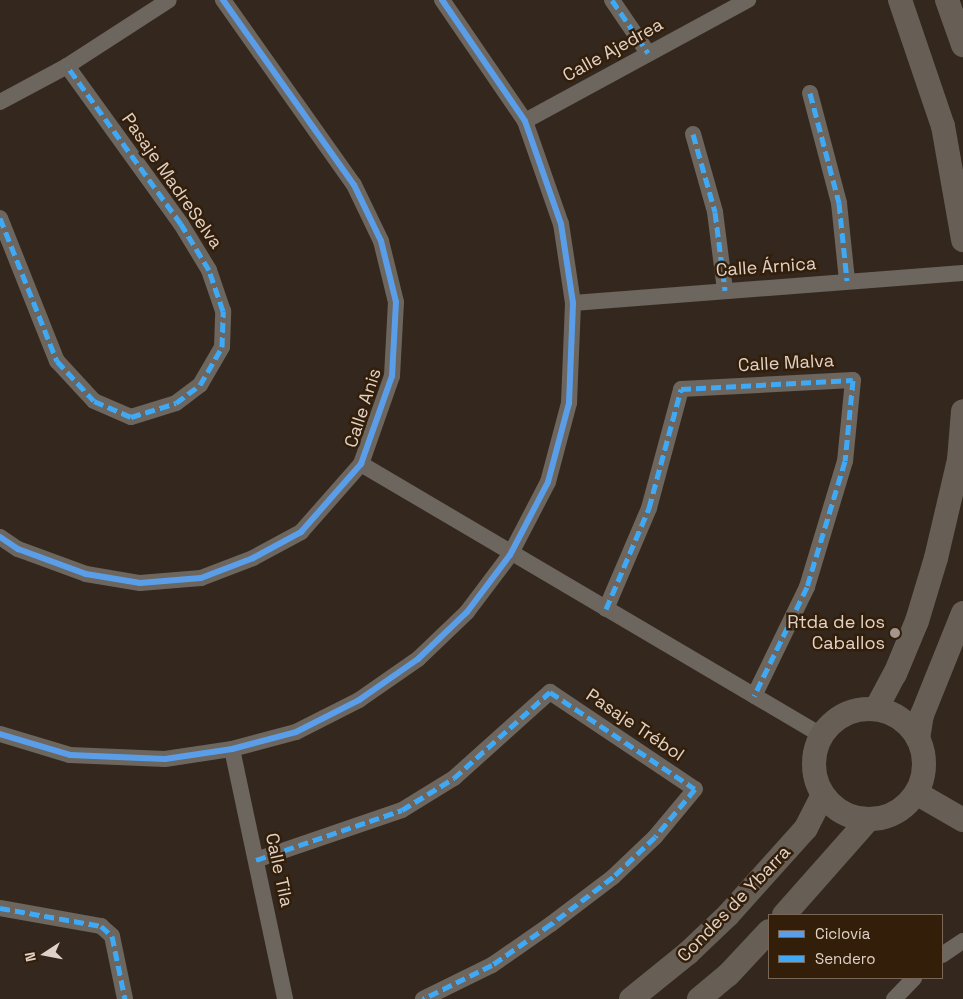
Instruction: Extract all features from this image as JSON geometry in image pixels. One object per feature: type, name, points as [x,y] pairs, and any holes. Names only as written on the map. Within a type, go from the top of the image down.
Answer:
[{"type":"main road","points":[[900,0],[943,126],[963,240]]},
{"type":"main road","points":[[947,0],[963,44]]},
{"type":"main road","points":[[876,709],[895,674],[917,621],[936,558],[959,460],[963,411]]},
{"type":"main road","points":[[918,739],[901,717],[876,709],[842,716],[830,723],[821,735],[814,753],[814,768],[822,796],[848,815],[868,820],[889,815],[910,804],[918,794],[926,774],[918,739],[922,715],[963,613]]},
{"type":"main road","points":[[918,794],[963,820]]},
{"type":"main road","name":"Condes de Ybarra","points":[[631,999],[688,953],[728,915],[806,828],[822,796]]},
{"type":"main road","points":[[785,914],[868,820]]},
{"type":"main road","points":[[699,999],[728,975],[768,932]]},
{"type":"street","points":[[0,102],[67,66],[169,0]]},
{"type":"street","name":"Calle Anis","points":[[0,537],[18,549],[86,574],[140,583],[201,578],[254,558],[301,532],[361,464],[392,376],[396,302],[382,241],[354,185],[223,0]]},
{"type":"street","points":[[0,734],[70,755],[165,759],[232,749],[296,732],[359,700],[418,659],[468,612],[510,555],[548,482],[569,403],[573,303],[561,224],[525,121],[442,0]]},
{"type":"street","points":[[612,0],[648,53]]},
{"type":"street","name":"Calle Ajedrea","points":[[525,121],[748,0]]},
{"type":"street","name":"Pasaje MadreSelva","points":[[0,218],[57,361],[94,401],[131,418],[176,403],[200,385],[222,347],[223,311],[209,270],[181,224],[67,66]]},
{"type":"street","points":[[810,93],[838,204],[847,282]]},
{"type":"street","points":[[693,134],[715,212],[725,290]]},
{"type":"street","name":"Calle Árnica","points":[[573,303],[963,273]]},
{"type":"street","name":"Calle Malva","points":[[606,609],[648,508],[681,389],[853,380],[845,461],[807,587],[754,696]]},
{"type":"street","points":[[361,464],[510,555],[821,735]]},
{"type":"street","name":"Pasaje Trébol","points":[[256,860],[402,810],[454,778],[550,692],[695,789],[655,837],[613,877],[551,924],[492,965],[423,999]]},
{"type":"street","name":"Calle Tila","points":[[232,749],[285,999]]},
{"type":"street","points":[[0,908],[101,926],[112,936],[125,999]]},
{"type":"street","points":[[943,954],[963,941]]},
{"type":"street","points":[[894,999],[913,979]]},
{"type":"marked path","points":[[612,0],[648,53]]},
{"type":"marked path","points":[[0,218],[57,361],[94,401],[131,417],[176,403],[200,385],[222,347],[223,311],[209,270],[181,224],[67,66]]},
{"type":"marked path","points":[[810,93],[839,203],[847,281]]},
{"type":"marked path","points":[[693,134],[715,212],[725,290]]},
{"type":"marked path","points":[[606,609],[649,508],[681,389],[853,380],[845,461],[807,587],[754,696]]},
{"type":"marked path","points":[[256,860],[402,810],[454,778],[550,692],[695,789],[655,837],[613,877],[551,924],[492,965],[423,999]]},
{"type":"marked path","points":[[0,908],[101,926],[112,936],[125,999]]},
{"type":"cycle path","points":[[0,537],[18,549],[86,574],[140,583],[201,578],[253,558],[301,532],[361,464],[392,376],[396,302],[381,241],[354,185],[223,0]]},
{"type":"cycle path","points":[[0,734],[70,755],[165,759],[232,749],[296,732],[359,700],[418,659],[467,612],[510,555],[548,482],[569,403],[573,303],[561,224],[525,121],[442,0]]},
{"type":"place","name":"Rtda de los Caballos","points":[[895,633]]}]
